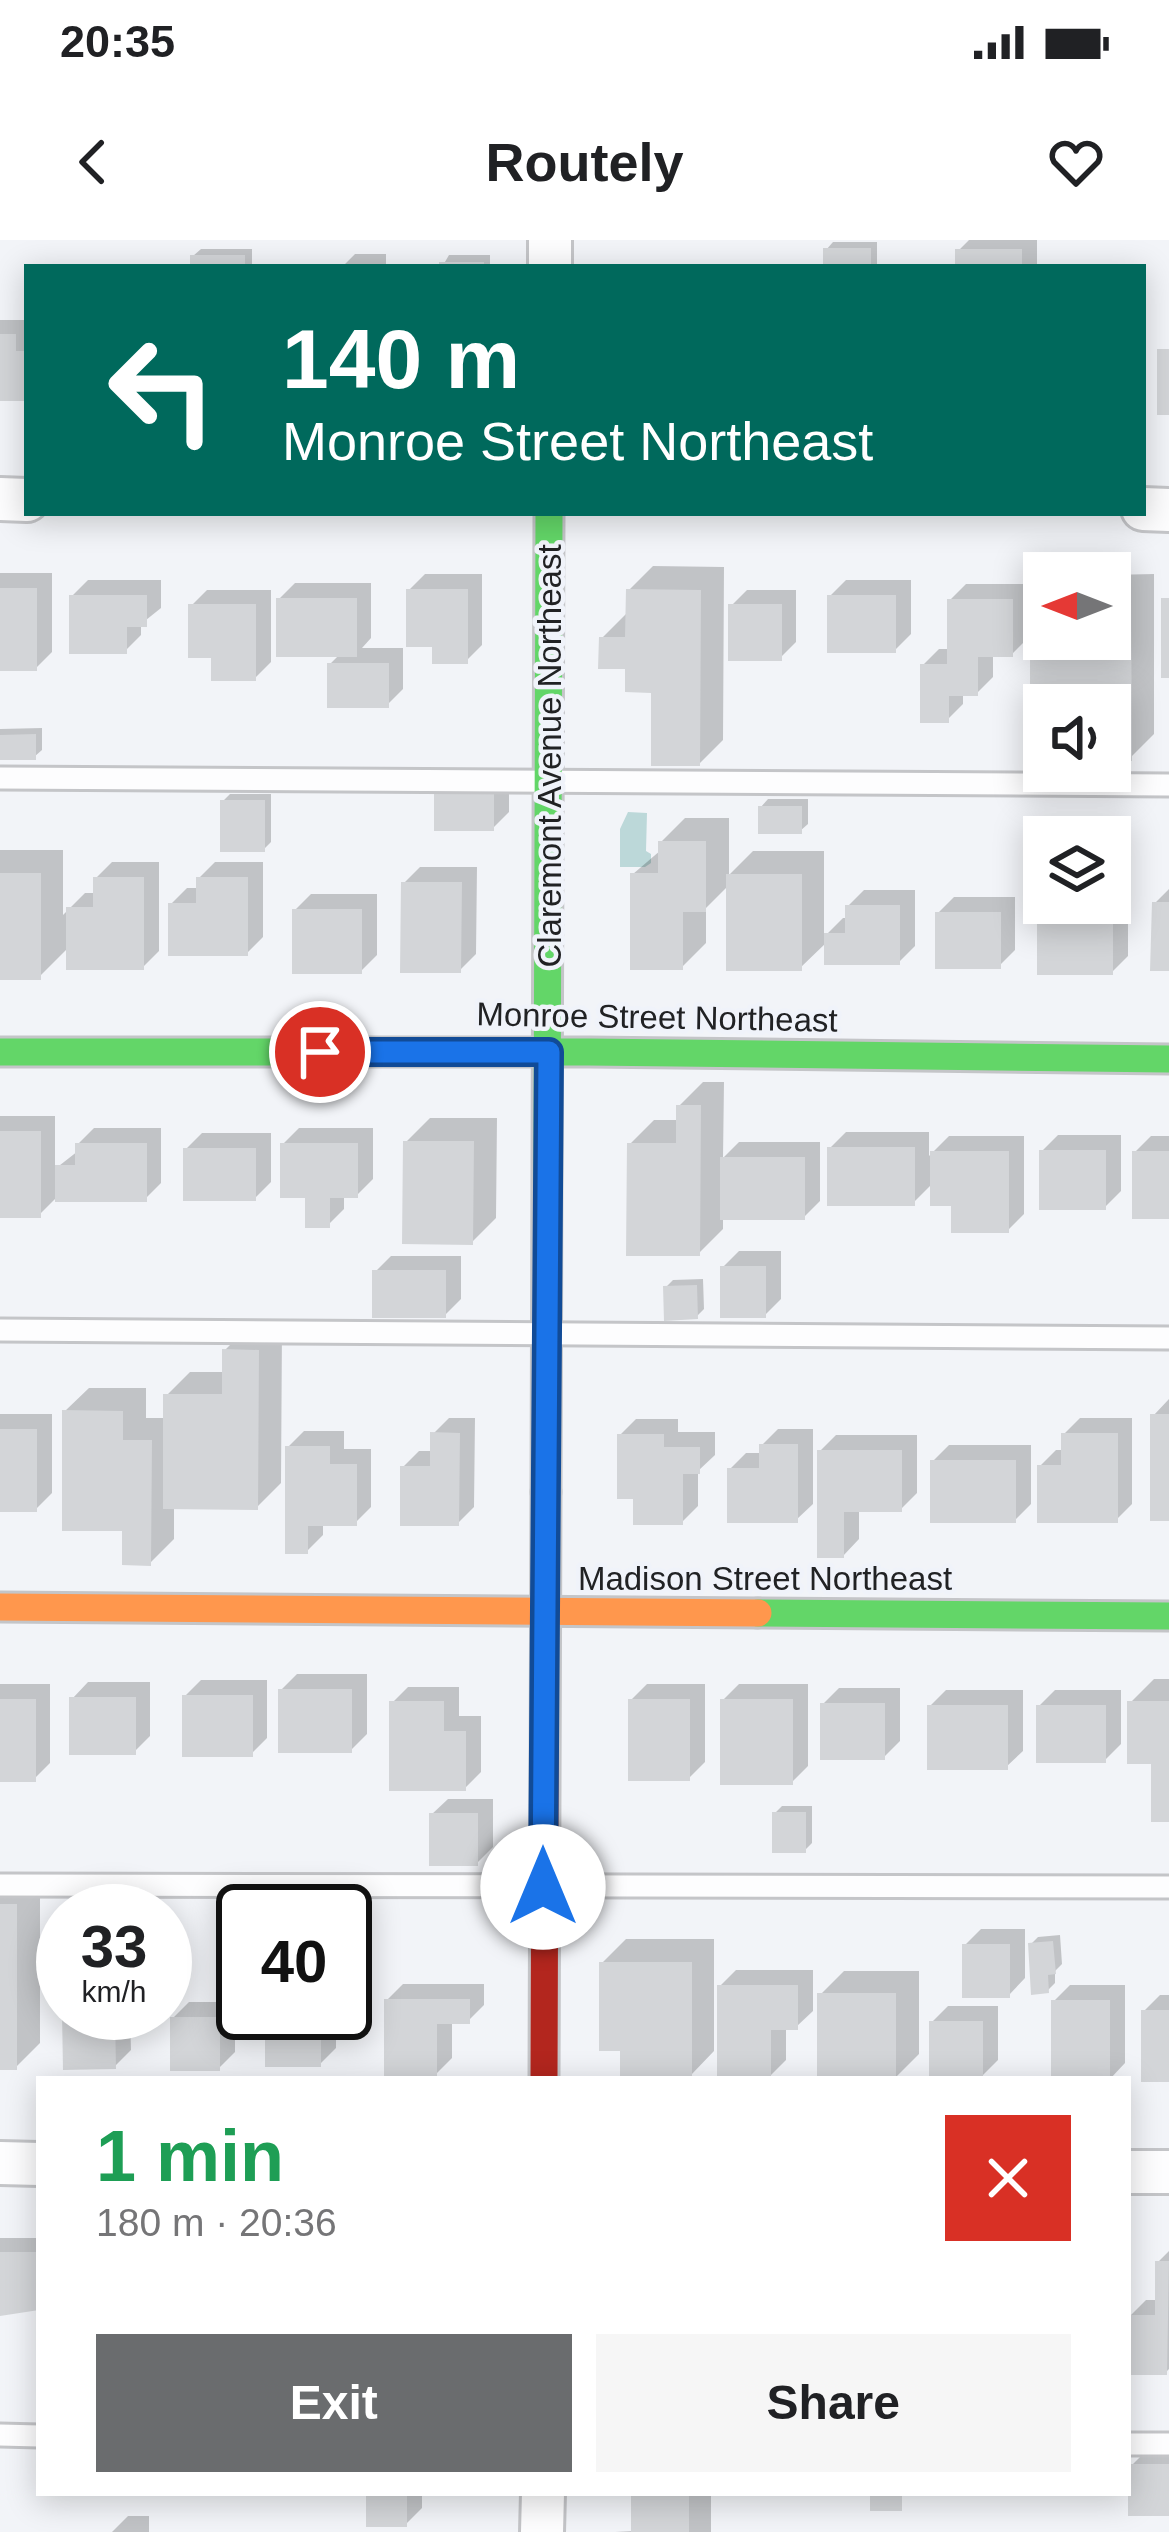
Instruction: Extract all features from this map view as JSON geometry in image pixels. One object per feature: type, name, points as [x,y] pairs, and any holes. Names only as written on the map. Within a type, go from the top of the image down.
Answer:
[{"type":"street","name":"Claremont Avenue Northeast","points":[[544,2076],[549,516]]},
{"type":"street","name":"Monroe Street Northeast","points":[[0,1052],[1169,1059]]},
{"type":"street","name":"Madison Street Northeast","points":[[0,1607],[1169,1616]]},
{"type":"street","points":[[0,2163],[36,2164]]},
{"type":"street","points":[[1131,2172],[1169,2173]]},
{"type":"street","points":[[542,2496],[542,2532]]},
{"type":"lane","points":[[0,778],[1169,784]]},
{"type":"lane","points":[[0,1330],[1169,1338]]},
{"type":"lane","points":[[0,1885],[1169,1887]]},
{"type":"lane","points":[[0,2435],[36,2435]]},
{"type":"lane","points":[[1131,2444],[1169,2444]]},
{"type":"water","points":[[628,812],[647,813],[646,851],[651,863],[645,867],[620,867],[620,829]]},
{"type":"building","points":[[823,248],[871,248],[871,264],[823,264]]},
{"type":"building","points":[[955,249],[1022,249],[1022,264],[955,264]]},
{"type":"building","points":[[190,255],[245,255],[245,264],[190,264]]},
{"type":"building","points":[[0,334],[16,334],[16,351],[24,351],[24,401],[0,401]]},
{"type":"building","points":[[1157,349],[1169,349],[1169,415],[1157,415]]},
{"type":"building","points":[[0,588],[37,588],[37,671],[0,671]]},
{"type":"building","points":[[406,589],[468,589],[468,664],[432,664],[432,647],[406,647]]},
{"type":"building","points":[[626,589],[701,590],[700,766],[651,766],[651,693],[625,692],[625,669],[598,669],[599,637],[625,637]]},
{"type":"building","points":[[69,595],[147,595],[147,627],[127,627],[127,654],[69,654]]},
{"type":"building","points":[[827,595],[896,595],[896,653],[827,653]]},
{"type":"building","points":[[1131,597],[1132,761],[1131,684],[1030,684],[1030,660],[1131,660]]},
{"type":"building","points":[[276,598],[357,598],[357,657],[276,657]]},
{"type":"building","points":[[1161,598],[1169,598],[1169,678],[1161,678]]},
{"type":"building","points":[[947,599],[1013,599],[1013,657],[978,657],[978,696],[949,696],[949,723],[920,723],[920,664],[947,664]]},
{"type":"building","points":[[188,604],[256,604],[256,681],[211,681],[211,658],[188,658]]},
{"type":"building","points":[[728,604],[782,604],[782,661],[728,661]]},
{"type":"building","points":[[327,663],[389,663],[389,708],[327,708]]},
{"type":"building","points":[[36,734],[36,760],[0,760],[0,735]]},
{"type":"building","points":[[434,794],[494,794],[494,831],[434,831]]},
{"type":"building","points":[[220,800],[265,800],[265,852],[220,852]]},
{"type":"building","points":[[758,806],[802,806],[802,834],[758,834]]},
{"type":"building","points":[[658,841],[706,841],[706,912],[683,912],[683,970],[630,970],[630,873],[658,873]]},
{"type":"building","points":[[0,873],[41,873],[41,980],[0,980]]},
{"type":"building","points":[[726,874],[802,874],[802,971],[726,971]]},
{"type":"building","points":[[93,877],[144,877],[144,970],[66,970],[66,907],[93,907]]},
{"type":"building","points":[[196,877],[248,877],[248,956],[168,956],[168,903],[196,903]]},
{"type":"building","points":[[401,882],[462,882],[461,973],[400,973]]},
{"type":"building","points":[[1152,902],[1169,902],[1169,971],[1150,971]]},
{"type":"building","points":[[845,905],[900,905],[900,965],[824,965],[824,933],[845,933]]},
{"type":"building","points":[[292,909],[362,909],[362,974],[292,974]]},
{"type":"building","points":[[935,912],[1001,912],[1001,969],[935,969]]},
{"type":"building","points":[[1037,924],[1113,924],[1113,975],[1037,975]]},
{"type":"building","points":[[676,1105],[701,1105],[700,1256],[626,1256],[627,1143],[676,1143]]},
{"type":"building","points":[[0,1131],[41,1131],[41,1218],[0,1218]]},
{"type":"building","points":[[403,1141],[474,1141],[473,1245],[402,1244]]},
{"type":"building","points":[[75,1143],[147,1143],[147,1202],[55,1202],[55,1165],[75,1165]]},
{"type":"building","points":[[280,1143],[358,1143],[358,1198],[330,1198],[330,1228],[305,1228],[305,1198],[280,1198]]},
{"type":"building","points":[[827,1147],[915,1147],[915,1206],[827,1206]]},
{"type":"building","points":[[183,1148],[256,1148],[256,1201],[183,1201]]},
{"type":"building","points":[[1039,1150],[1106,1150],[1106,1210],[1039,1210]]},
{"type":"building","points":[[930,1151],[1009,1151],[1009,1233],[951,1233],[951,1206],[930,1206]]},
{"type":"building","points":[[1132,1151],[1169,1151],[1169,1219],[1132,1219]]},
{"type":"building","points":[[720,1157],[805,1157],[805,1220],[720,1220]]},
{"type":"building","points":[[720,1266],[766,1266],[766,1318],[720,1318]]},
{"type":"building","points":[[372,1270],[446,1270],[446,1318],[372,1318]]},
{"type":"building","points":[[697,1285],[698,1319],[664,1321],[663,1286]]},
{"type":"building","points":[[222,1349],[259,1350],[258,1510],[163,1509],[163,1394],[222,1394]]},
{"type":"building","points":[[62,1410],[123,1411],[123,1440],[152,1440],[151,1566],[122,1565],[122,1531],[62,1531]]},
{"type":"building","points":[[1150,1414],[1169,1414],[1169,1521],[1150,1521]]},
{"type":"building","points":[[0,1429],[37,1429],[37,1512],[0,1512]]},
{"type":"building","points":[[430,1432],[460,1433],[459,1526],[400,1526],[400,1466],[430,1466]]},
{"type":"building","points":[[1061,1433],[1118,1433],[1118,1523],[1037,1523],[1037,1465],[1061,1465]]},
{"type":"building","points":[[617,1434],[664,1434],[664,1447],[700,1447],[700,1474],[683,1474],[683,1525],[633,1525],[633,1499],[617,1499]]},
{"type":"building","points":[[759,1444],[798,1444],[798,1523],[727,1523],[727,1468],[759,1468]]},
{"type":"building","points":[[285,1446],[330,1446],[330,1464],[357,1464],[357,1526],[308,1526],[308,1554],[285,1554]]},
{"type":"building","points":[[817,1450],[902,1450],[902,1512],[844,1512],[844,1558],[817,1558]]},
{"type":"building","points":[[930,1460],[1016,1460],[1016,1523],[930,1523]]},
{"type":"building","points":[[278,1689],[352,1689],[352,1753],[278,1753]]},
{"type":"building","points":[[182,1695],[253,1695],[253,1757],[182,1757]]},
{"type":"building","points":[[69,1697],[136,1697],[136,1755],[69,1755]]},
{"type":"building","points":[[0,1699],[36,1699],[36,1782],[0,1782]]},
{"type":"building","points":[[628,1699],[690,1699],[690,1781],[628,1781]]},
{"type":"building","points":[[720,1699],[793,1699],[793,1785],[720,1785]]},
{"type":"building","points":[[389,1701],[444,1701],[444,1731],[466,1731],[466,1791],[389,1791]]},
{"type":"building","points":[[1127,1701],[1169,1701],[1169,1822],[1151,1822],[1151,1764],[1127,1764]]},
{"type":"building","points":[[820,1703],[885,1703],[885,1760],[820,1760]]},
{"type":"building","points":[[927,1705],[1008,1705],[1008,1770],[927,1770]]},
{"type":"building","points":[[1036,1705],[1106,1705],[1106,1763],[1036,1763]]},
{"type":"building","points":[[772,1812],[806,1812],[806,1853],[772,1853]]},
{"type":"building","points":[[429,1813],[478,1813],[478,1866],[429,1866]]},
{"type":"building","points":[[0,1904],[17,1904],[17,2070],[0,2070]]},
{"type":"building","points":[[1053,1941],[1056,1974],[1048,1975],[1049,1993],[1031,1995],[1028,1943]]},
{"type":"building","points":[[962,1944],[1010,1944],[1010,1998],[962,1998]]},
{"type":"building","points":[[599,1962],[692,1962],[692,2076],[620,2076],[620,2051],[599,2051]]},
{"type":"building","points":[[717,1985],[798,1985],[798,2030],[771,2030],[771,2076],[717,2076]]},
{"type":"building","points":[[817,1993],[896,1993],[896,2076],[817,2076]]},
{"type":"building","points":[[384,1999],[470,1999],[470,2024],[437,2024],[437,2076],[384,2076]]},
{"type":"building","points":[[1051,2000],[1110,2000],[1110,2076],[1051,2076]]},
{"type":"building","points":[[1141,2010],[1169,2010],[1169,2082],[1141,2082]]},
{"type":"building","points":[[192,2017],[216,2017],[220,2071],[170,2071],[170,2040],[192,2040]]},
{"type":"building","points":[[929,2021],[983,2021],[983,2076],[929,2076]]},
{"type":"building","points":[[62,2040],[115,2040],[116,2069],[63,2070]]},
{"type":"building","points":[[265,2040],[321,2040],[321,2067],[265,2067]]},
{"type":"building","points":[[0,2252],[36,2252],[36,2310],[0,2316]]},
{"type":"building","points":[[1155,2261],[1169,2261],[1167,2375],[1131,2375],[1131,2315],[1155,2315]]},
{"type":"building","points":[[1131,2464],[1169,2464],[1169,2516],[1128,2516]]},
{"type":"building","points":[[366,2496],[407,2496],[407,2527],[366,2527]]},
{"type":"building","points":[[631,2496],[689,2496],[689,2532],[631,2532]]},
{"type":"building","points":[[870,2496],[902,2496],[902,2511],[870,2511]]},
{"type":"traffic: fast","points":[[546,1492],[549,516]]},
{"type":"traffic: fast","points":[[0,1052],[1169,1059]]},
{"type":"traffic: fast","points":[[758,1613],[1169,1616]]},
{"type":"traffic: slow","points":[[0,1607],[758,1613]]},
{"type":"traffic: jam","points":[[544,2076],[546,1492]]},
{"type":"route","points":[[320,1052],[549,1052],[543,1887]]}]
